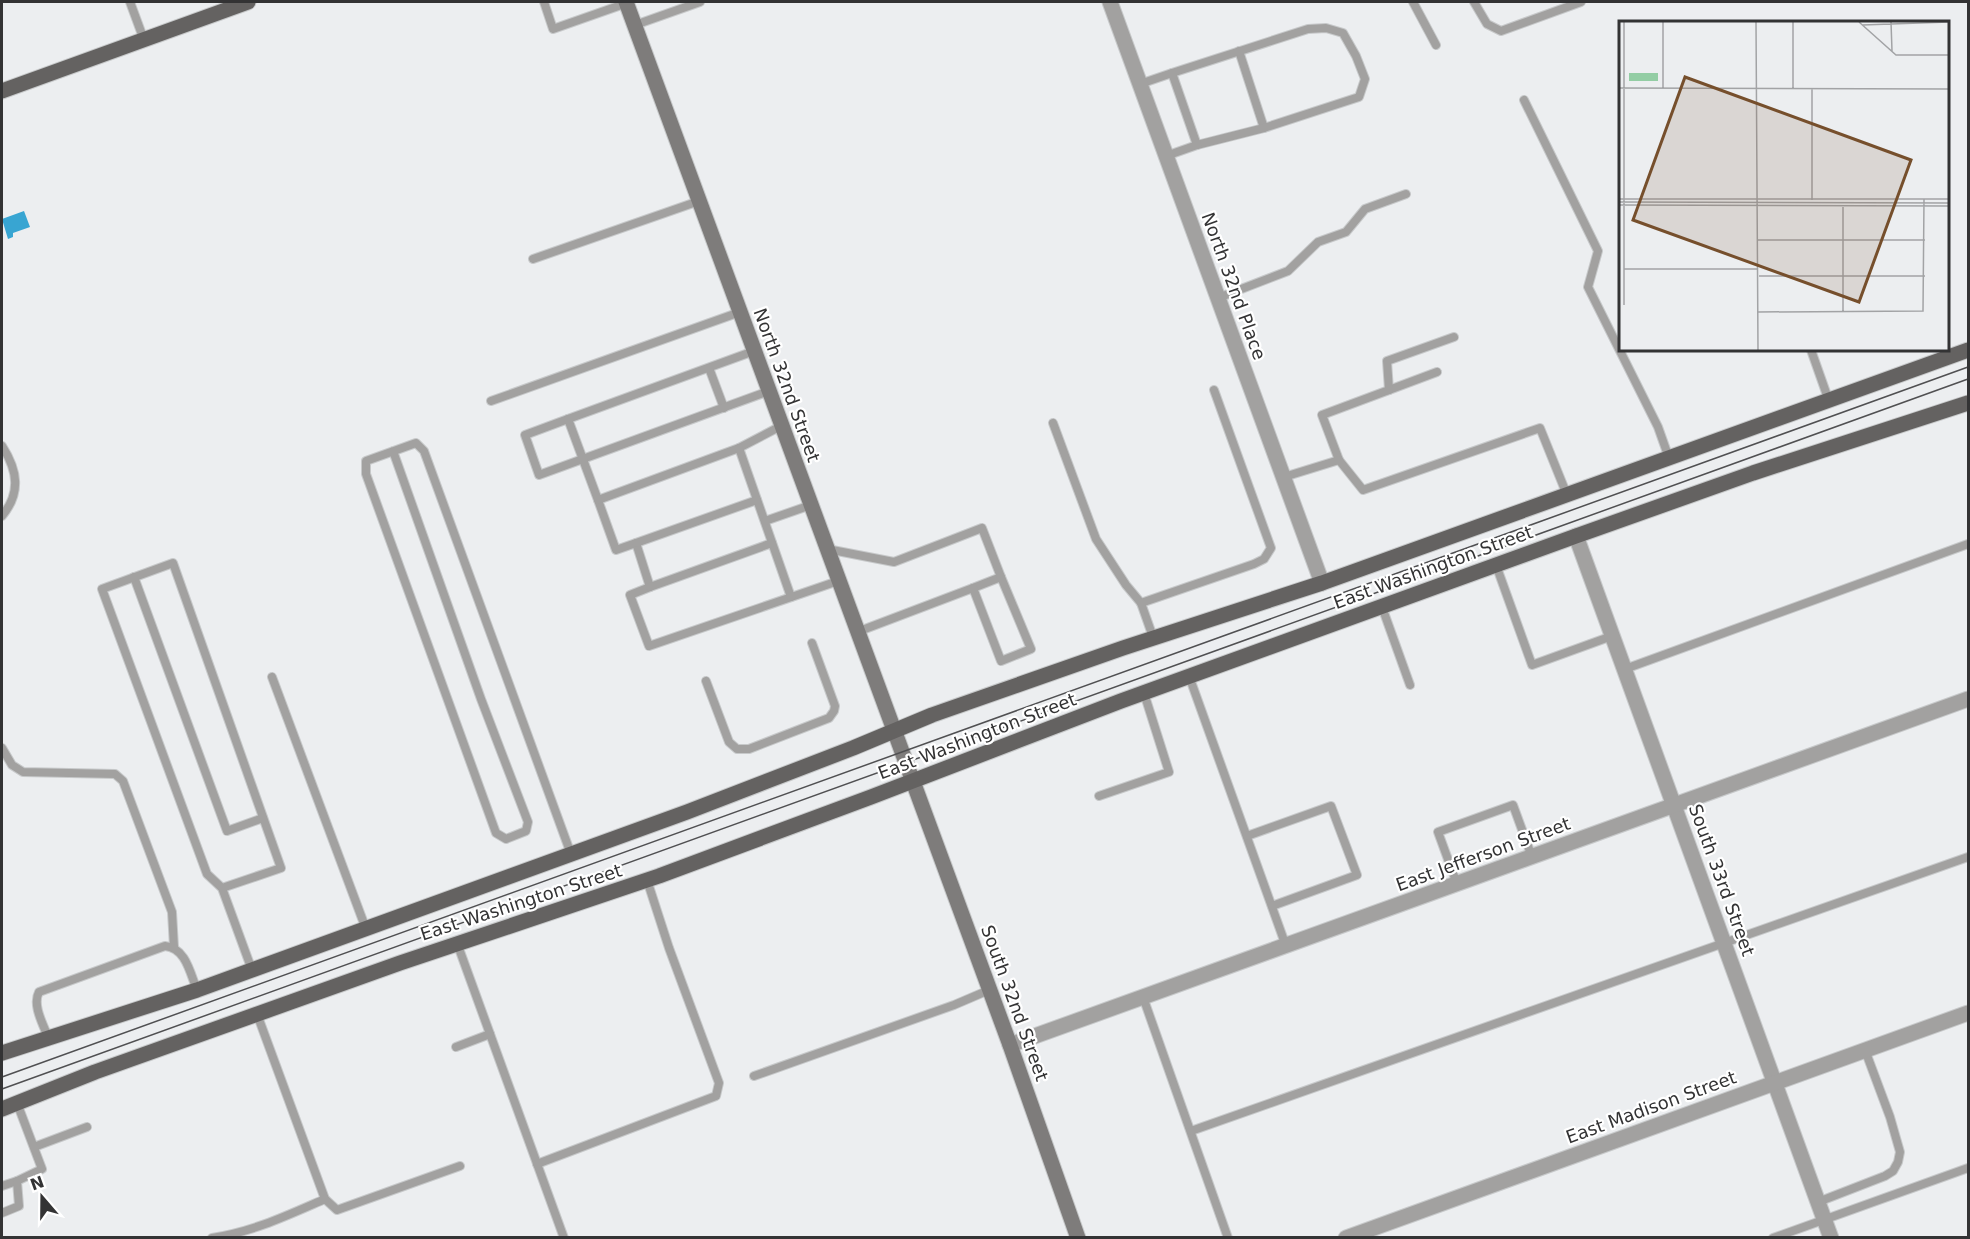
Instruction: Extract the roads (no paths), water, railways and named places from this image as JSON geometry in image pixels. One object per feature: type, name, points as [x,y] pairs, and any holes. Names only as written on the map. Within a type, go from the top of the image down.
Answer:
[{"type":"main road","points":[[2,91],[248,2]]},
{"type":"main road","name":"North 32nd Street","points":[[626,2],[913,782]]},
{"type":"main road","name":"East Washington Street","points":[[2,1053],[197,990],[739,792],[932,716],[1153,638],[1322,583],[1968,350]]},
{"type":"main road","name":"East Washington Street","points":[[2,1110],[95,1071],[457,943],[647,880],[913,782],[1189,676],[1576,536],[1753,473],[1968,403]]},
{"type":"main road","name":"South 32nd Street","points":[[913,782],[1078,1238]]},
{"type":"street","name":"North 32nd Place","points":[[1110,2],[1322,583]]},
{"type":"street","name":"South 33rd Street","points":[[1576,536],[1831,1238]]},
{"type":"street","name":"East Jefferson Street","points":[[1010,1045],[1968,699]]},
{"type":"street","name":"East Madison Street","points":[[1346,1238],[1968,1012]]},
{"type":"lane","points":[[130,2],[144,40]]},
{"type":"lane","points":[[544,2],[553,29],[626,2]]},
{"type":"lane","points":[[634,25],[700,2]]},
{"type":"lane","points":[[1413,2],[1436,45]]},
{"type":"lane","points":[[1474,2],[1487,24],[1501,31],[1581,2]]},
{"type":"lane","points":[[1140,84],[1308,29],[1326,28],[1343,33],[1356,56],[1365,79],[1359,97],[1264,128],[1197,145],[1166,156]]},
{"type":"lane","points":[[1239,51],[1264,128]]},
{"type":"lane","points":[[1172,73],[1197,145]]},
{"type":"lane","points":[[1524,100],[1598,251],[1588,287],[1619,349]]},
{"type":"lane","points":[[1218,298],[1288,271],[1318,242],[1346,232],[1365,209],[1406,194]]},
{"type":"lane","points":[[533,259],[699,201]]},
{"type":"lane","points":[[491,401],[740,312]]},
{"type":"lane","points":[[1389,390],[1387,361],[1454,337]]},
{"type":"lane","points":[[754,351],[525,435],[539,475],[769,391]]},
{"type":"lane","points":[[1620,351],[1658,427],[1670,458]]},
{"type":"lane","points":[[1811,351],[1829,401]]},
{"type":"lane","points":[[709,368],[724,408]]},
{"type":"lane","points":[[1437,372],[1322,415],[1339,460],[1363,490],[1540,428],[1567,495]]},
{"type":"lane","points":[[1141,603],[1254,564],[1264,559],[1271,548],[1214,390]]},
{"type":"lane","points":[[568,419],[616,550],[757,500]]},
{"type":"lane","points":[[1053,423],[1096,539],[1126,585],[1141,603],[1153,638]]},
{"type":"lane","points":[[598,500],[739,448],[782,426]]},
{"type":"lane","points":[[393,451],[481,699],[528,822],[526,831],[506,839],[496,833],[366,474],[366,461],[393,451],[416,443],[424,451],[571,854]]},
{"type":"lane","points":[[2,446],[8,456],[16,483],[12,503],[2,516]]},
{"type":"lane","points":[[739,448],[791,597]]},
{"type":"lane","points":[[1284,477],[1339,460]]},
{"type":"lane","points":[[765,520],[811,505]]},
{"type":"lane","points":[[826,549],[894,562],[982,528],[1030,649],[1001,661],[973,588]]},
{"type":"lane","points":[[636,543],[650,587]]},
{"type":"lane","points":[[772,543],[630,595],[649,646],[838,581]]},
{"type":"lane","points":[[1625,669],[1968,544]]},
{"type":"lane","points":[[222,888],[281,868],[173,563],[102,589],[207,874],[222,888],[252,970]]},
{"type":"lane","points":[[1496,565],[1532,665],[1612,636]]},
{"type":"lane","points":[[134,577],[227,831],[263,818]]},
{"type":"lane","points":[[857,632],[1001,577]]},
{"type":"lane","points":[[1382,607],[1410,685]]},
{"type":"lane","points":[[706,681],[729,742],[737,748],[749,748],[829,718],[834,711],[835,706],[812,643]]},
{"type":"lane","points":[[1189,676],[1286,946]]},
{"type":"lane","points":[[272,677],[366,928]]},
{"type":"lane","points":[[1099,796],[1169,772],[1144,693]]},
{"type":"lane","points":[[2,748],[12,765],[23,772],[115,774],[123,781],[172,912],[174,947]]},
{"type":"lane","points":[[1457,884],[1438,832],[1513,805],[1532,857]]},
{"type":"lane","points":[[1246,836],[1331,806],[1357,875],[1272,906]]},
{"type":"lane","points":[[1191,1131],[1968,857]]},
{"type":"lane","points":[[537,1164],[716,1096],[719,1083],[669,948],[647,880]]},
{"type":"lane","points":[[457,943],[564,1238]]},
{"type":"lane","points":[[48,1038],[36,1004],[39,992],[165,946],[174,947],[182,954],[197,990]]},
{"type":"lane","points":[[754,1076],[990,990]]},
{"type":"lane","points":[[1143,997],[1228,1238]]},
{"type":"lane","points":[[257,1014],[325,1199],[337,1210],[460,1166]]},
{"type":"lane","points":[[456,1047],[490,1034]]},
{"type":"lane","points":[[1818,1203],[1885,1176],[1893,1171],[1898,1162],[1900,1152],[1890,1117],[1865,1050]]},
{"type":"lane","points":[[2,1186],[42,1169],[17,1103]]},
{"type":"lane","points":[[25,1149],[87,1126]]},
{"type":"lane","points":[[18,1133],[27,1130]]},
{"type":"lane","points":[[30,1163],[38,1160]]},
{"type":"lane","points":[[1773,1238],[1968,1168]]},
{"type":"lane","points":[[2,1212],[19,1206],[17,1181]]},
{"type":"lane","points":[[212,1238],[263,1226],[325,1199]]},
{"type":"water","points":[[24,211],[30,227],[13,233],[13,237],[8,239],[2,219]]},
{"type":"tram line","points":[[2,1077],[1968,367]]},
{"type":"tram line","points":[[2,1089],[1968,379]]}]
